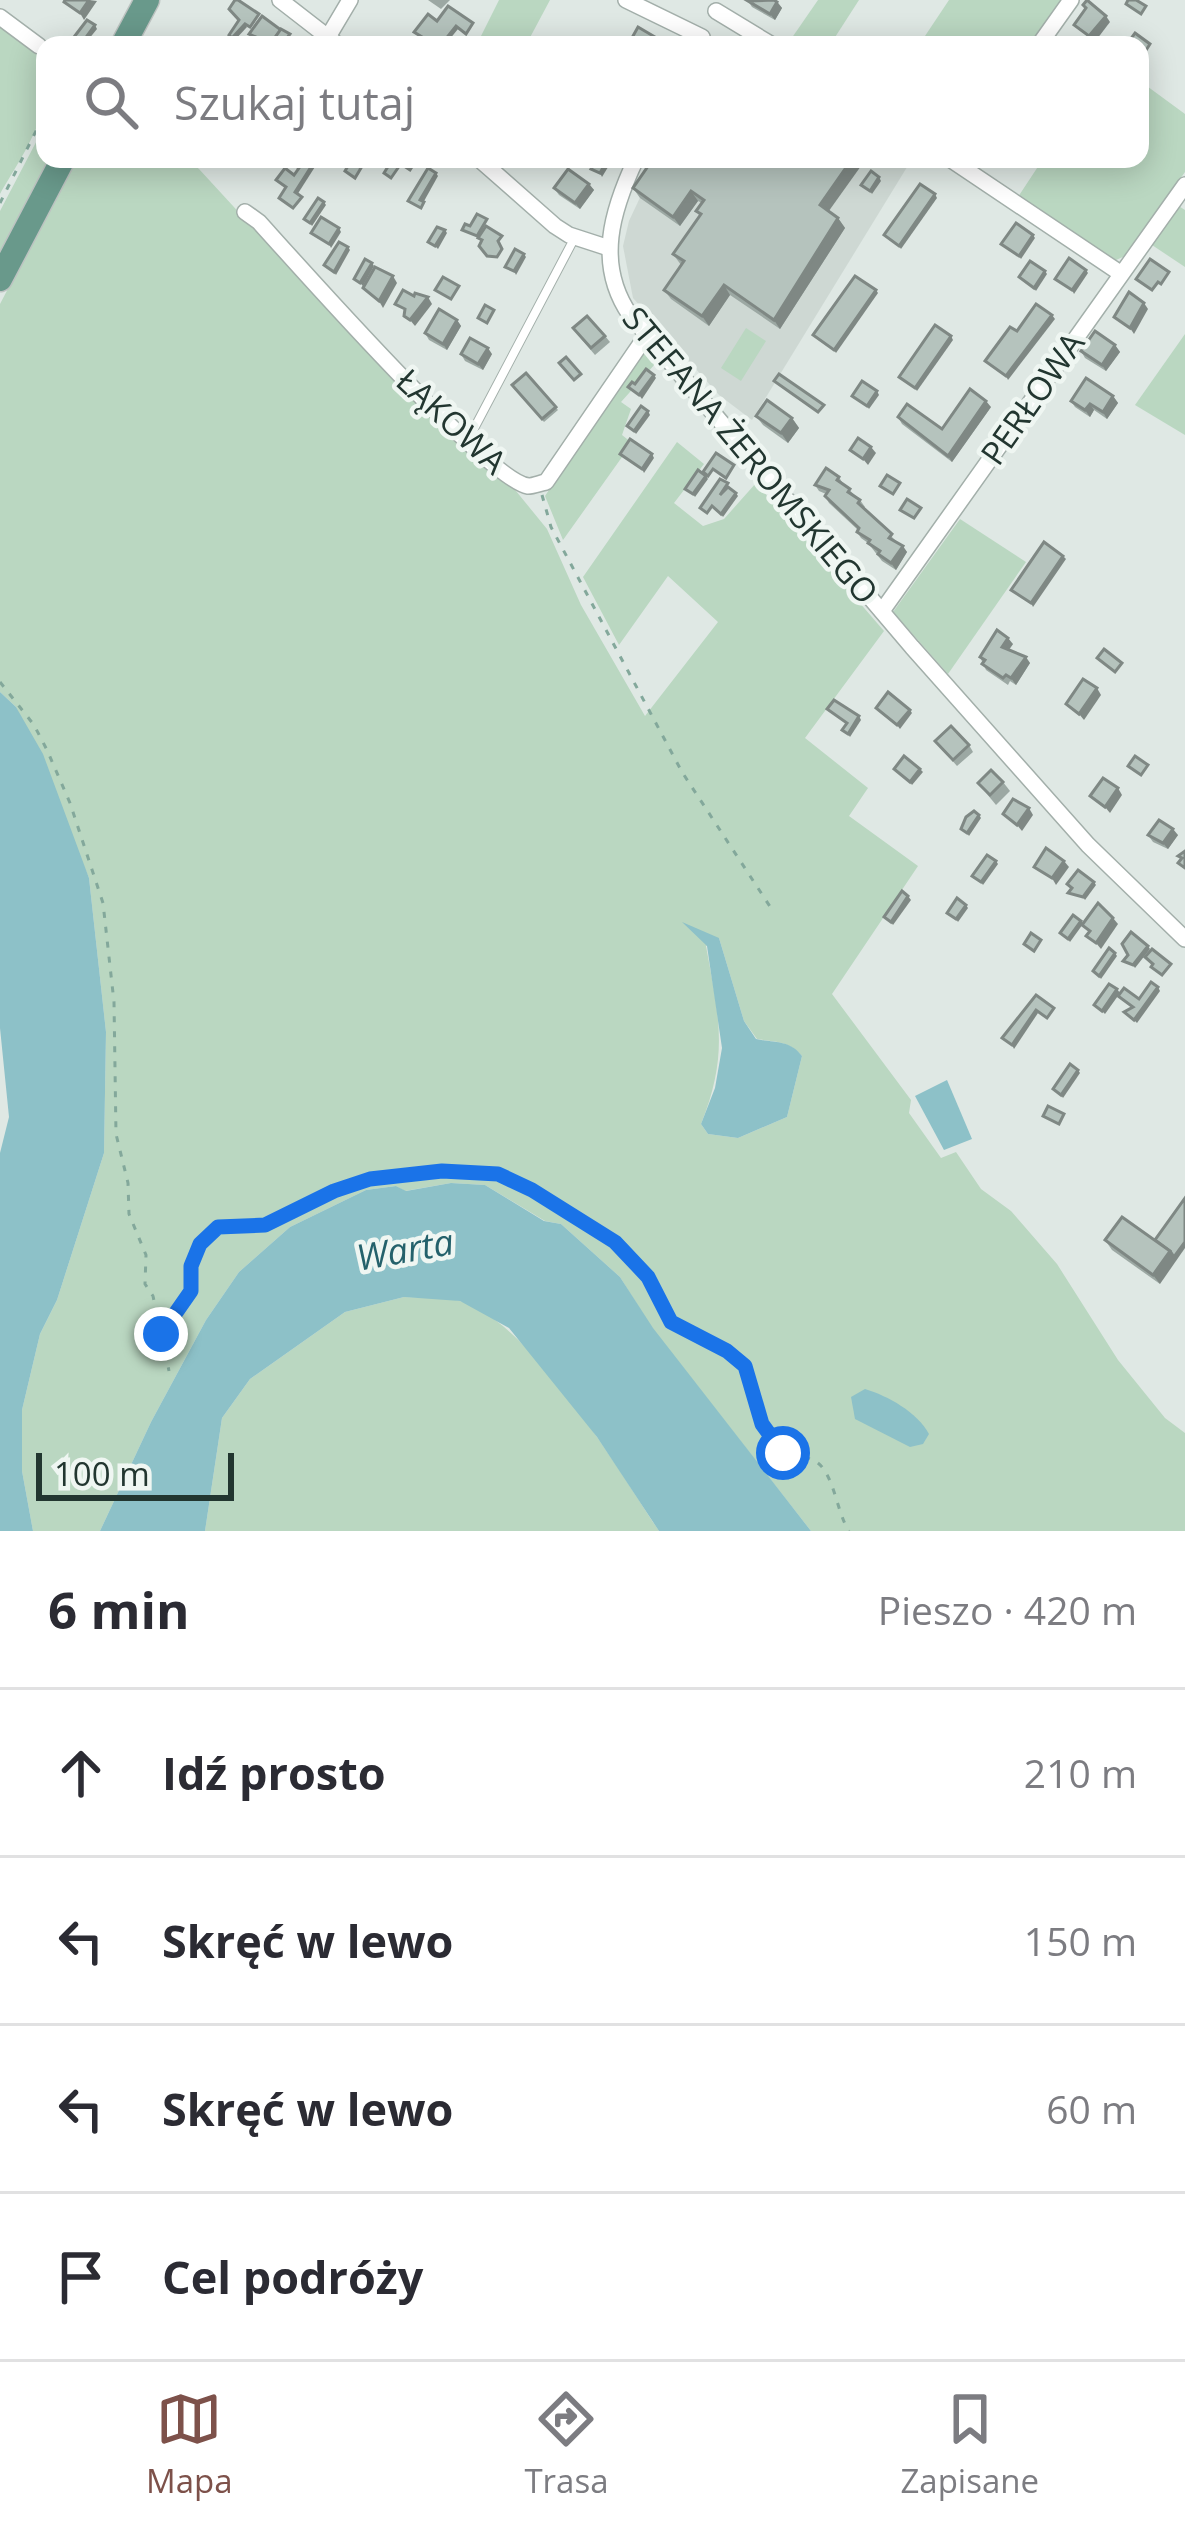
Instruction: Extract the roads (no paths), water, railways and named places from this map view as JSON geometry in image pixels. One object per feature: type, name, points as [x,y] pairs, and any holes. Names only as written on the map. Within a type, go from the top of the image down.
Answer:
[{"type":"main road","points":[[128,36],[147,0]]},
{"type":"main road","points":[[0,279],[58,168]]},
{"type":"street","points":[[280,0],[327,36]]},
{"type":"street","points":[[335,36],[350,0]]},
{"type":"street","points":[[626,0],[690,36]]},
{"type":"street","points":[[1045,36],[1071,0]]},
{"type":"street","points":[[702,36],[719,6],[760,36]]},
{"type":"street","points":[[0,17],[36,44]]},
{"type":"street","points":[[489,168],[554,226],[609,248],[614,212],[632,168]]},
{"type":"street","points":[[963,168],[1120,274]]},
{"type":"street","name":"PERŁOWA","points":[[882,611],[1185,185]]},
{"type":"street","name":"ŁĄKOWA","points":[[245,212],[467,440],[504,473],[528,486],[546,482],[646,336]]},
{"type":"street","name":"STEFANA ŻEROMSKIEGO","points":[[609,248],[618,293],[646,336],[1088,845],[1185,939]]},
{"type":"lane","points":[[467,440],[575,237]]},
{"type":"water","points":[[0,692],[16,707],[43,754],[89,878],[106,1032],[104,1153],[57,1300],[40,1334],[22,1410],[22,1471],[33,1531],[0,1531],[0,1153],[9,1117],[0,1028]]},
{"type":"water","points":[[682,922],[719,938],[744,1021],[756,1039],[787,1045],[802,1056],[787,1117],[738,1138],[708,1134],[701,1124],[715,1088],[722,1048],[707,946]]},
{"type":"water","points":[[947,1080],[972,1139],[944,1150],[915,1096]]},
{"type":"water","name":"Warta","points":[[451,1183],[485,1185],[544,1221],[561,1224],[620,1277],[653,1328],[811,1531],[659,1531],[597,1437],[509,1328],[460,1301],[404,1297],[345,1312],[250,1379],[222,1418],[205,1531],[100,1531],[151,1422],[206,1320],[239,1272],[290,1227],[366,1190],[396,1186],[406,1191]]},
{"type":"water","points":[[865,1389],[910,1412],[929,1434],[923,1444],[910,1447],[855,1419],[851,1397]]}]
